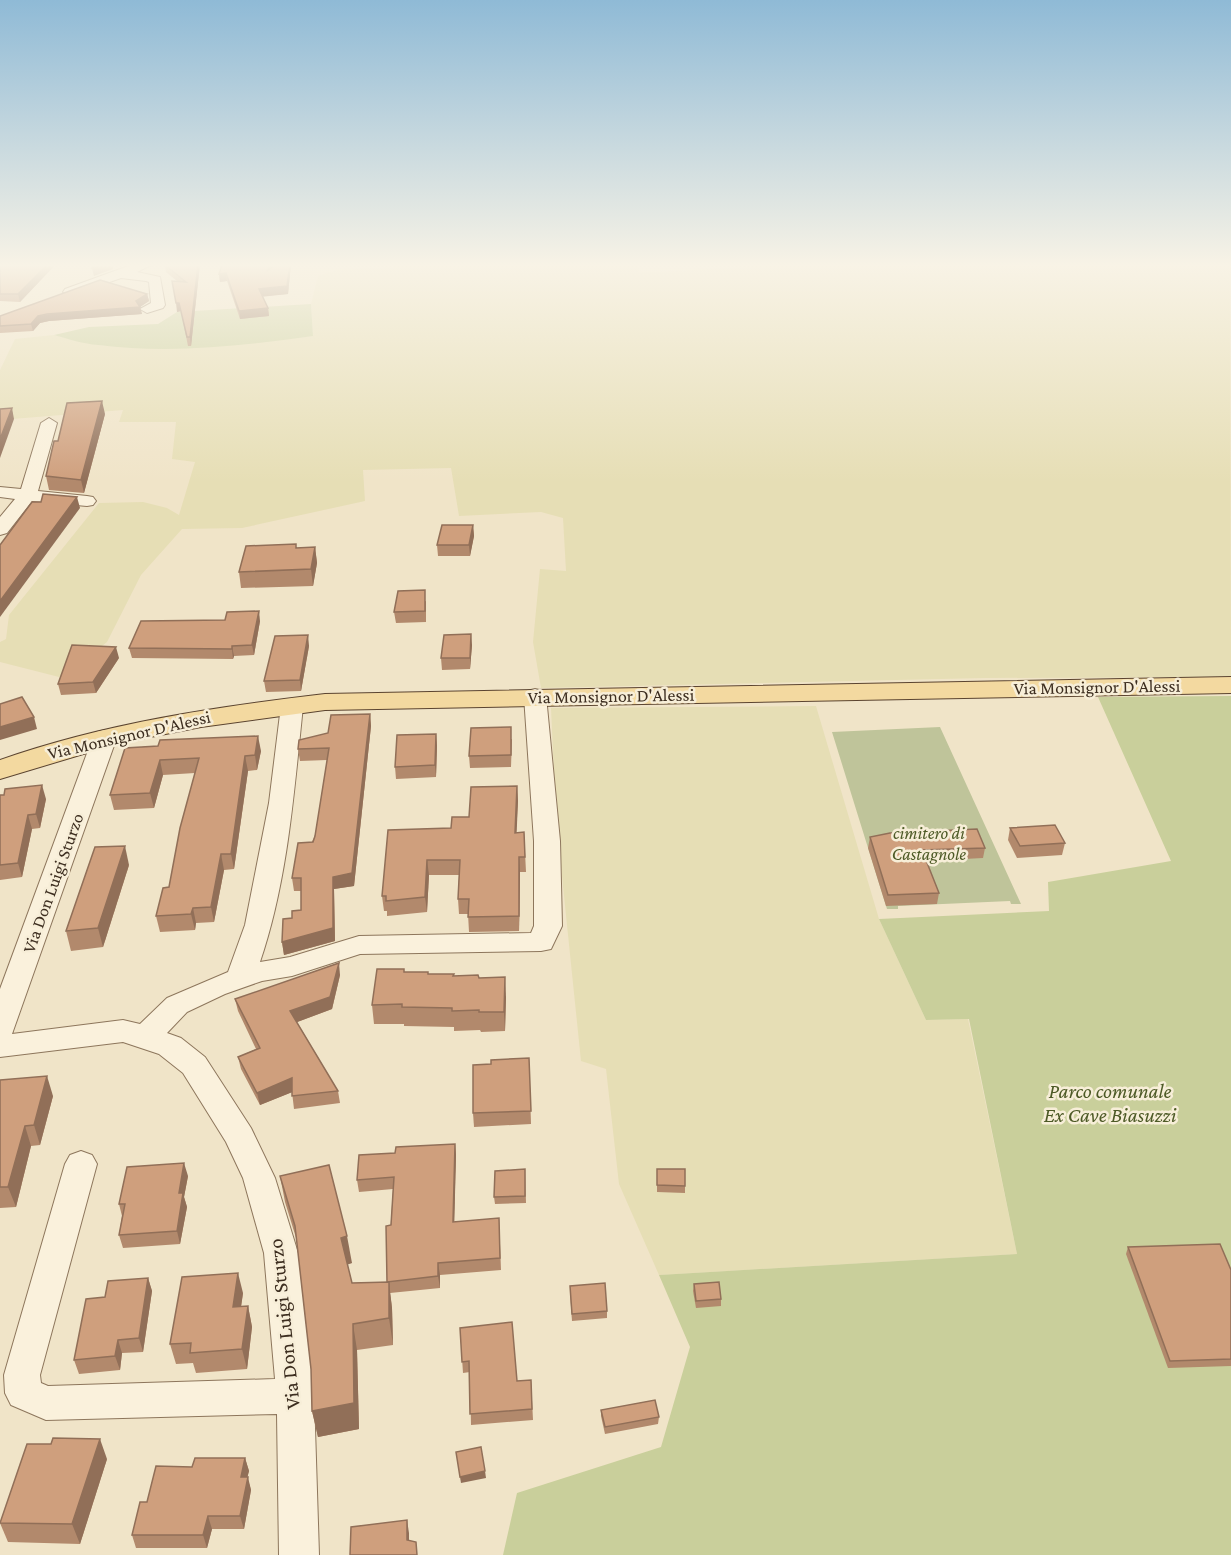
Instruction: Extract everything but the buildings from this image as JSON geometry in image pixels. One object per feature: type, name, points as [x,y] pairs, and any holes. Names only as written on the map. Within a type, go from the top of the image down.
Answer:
[{"type":"main road","name":"Via Monsignor D'Alessi","points":[[0,770],[34,757],[105,737],[216,715],[325,702],[535,696],[1231,686]]},
{"type":"street","points":[[0,529],[28,494],[49,423]]},
{"type":"street","points":[[0,492],[87,501]]},
{"type":"street","points":[[146,1036],[177,1005],[240,978],[265,970],[292,966],[359,945],[541,942],[548,926],[547,841],[535,696]]},
{"type":"street","points":[[240,978],[259,925],[281,803],[292,706]]},
{"type":"street","name":"Via Don Luigi Sturzo","points":[[0,1029],[105,737]]},
{"type":"street","name":"Via Don Luigi Sturzo","points":[[0,1046],[123,1031],[146,1036],[170,1046],[194,1065],[240,1137],[259,1178],[281,1253],[294,1396],[299,1555]]},
{"type":"street","points":[[81,1164],[22,1375],[24,1393],[46,1403],[294,1396]]},
{"type":"shaded area","points":[[61,337],[97,345],[136,348],[305,337],[1230,337],[1231,677],[986,678],[541,688],[533,642],[540,569],[566,571],[563,518],[541,512],[459,516],[451,468],[363,470],[365,501],[242,528],[182,529],[141,575],[107,642],[63,678],[0,662],[0,642],[6,639],[9,615],[99,503],[143,502],[167,508],[179,515],[195,462],[172,459],[176,422],[119,422],[123,410],[0,420],[0,370],[15,339]]},
{"type":"shaded area","points":[[816,706],[879,919],[926,1020],[968,1019],[1017,1254],[659,1275],[619,1184],[606,1069],[581,1061],[556,818],[551,708]]},
{"type":"green space","points":[[60,337],[309,337],[179,349],[125,348]]},
{"type":"green space","name":"Parco comunale Ex Cave Biasuzzi","points":[[1231,696],[1231,1555],[503,1555],[517,1493],[661,1447],[690,1347],[659,1275],[1017,1254],[969,1019],[926,1020],[879,919],[1049,911],[1048,882],[1171,861],[1098,697]]},
{"type":"green space","name":"cimitero di Castagnole","points":[[940,727],[1021,904],[1011,904],[1010,901],[898,906],[898,909],[887,909],[832,732]]}]
